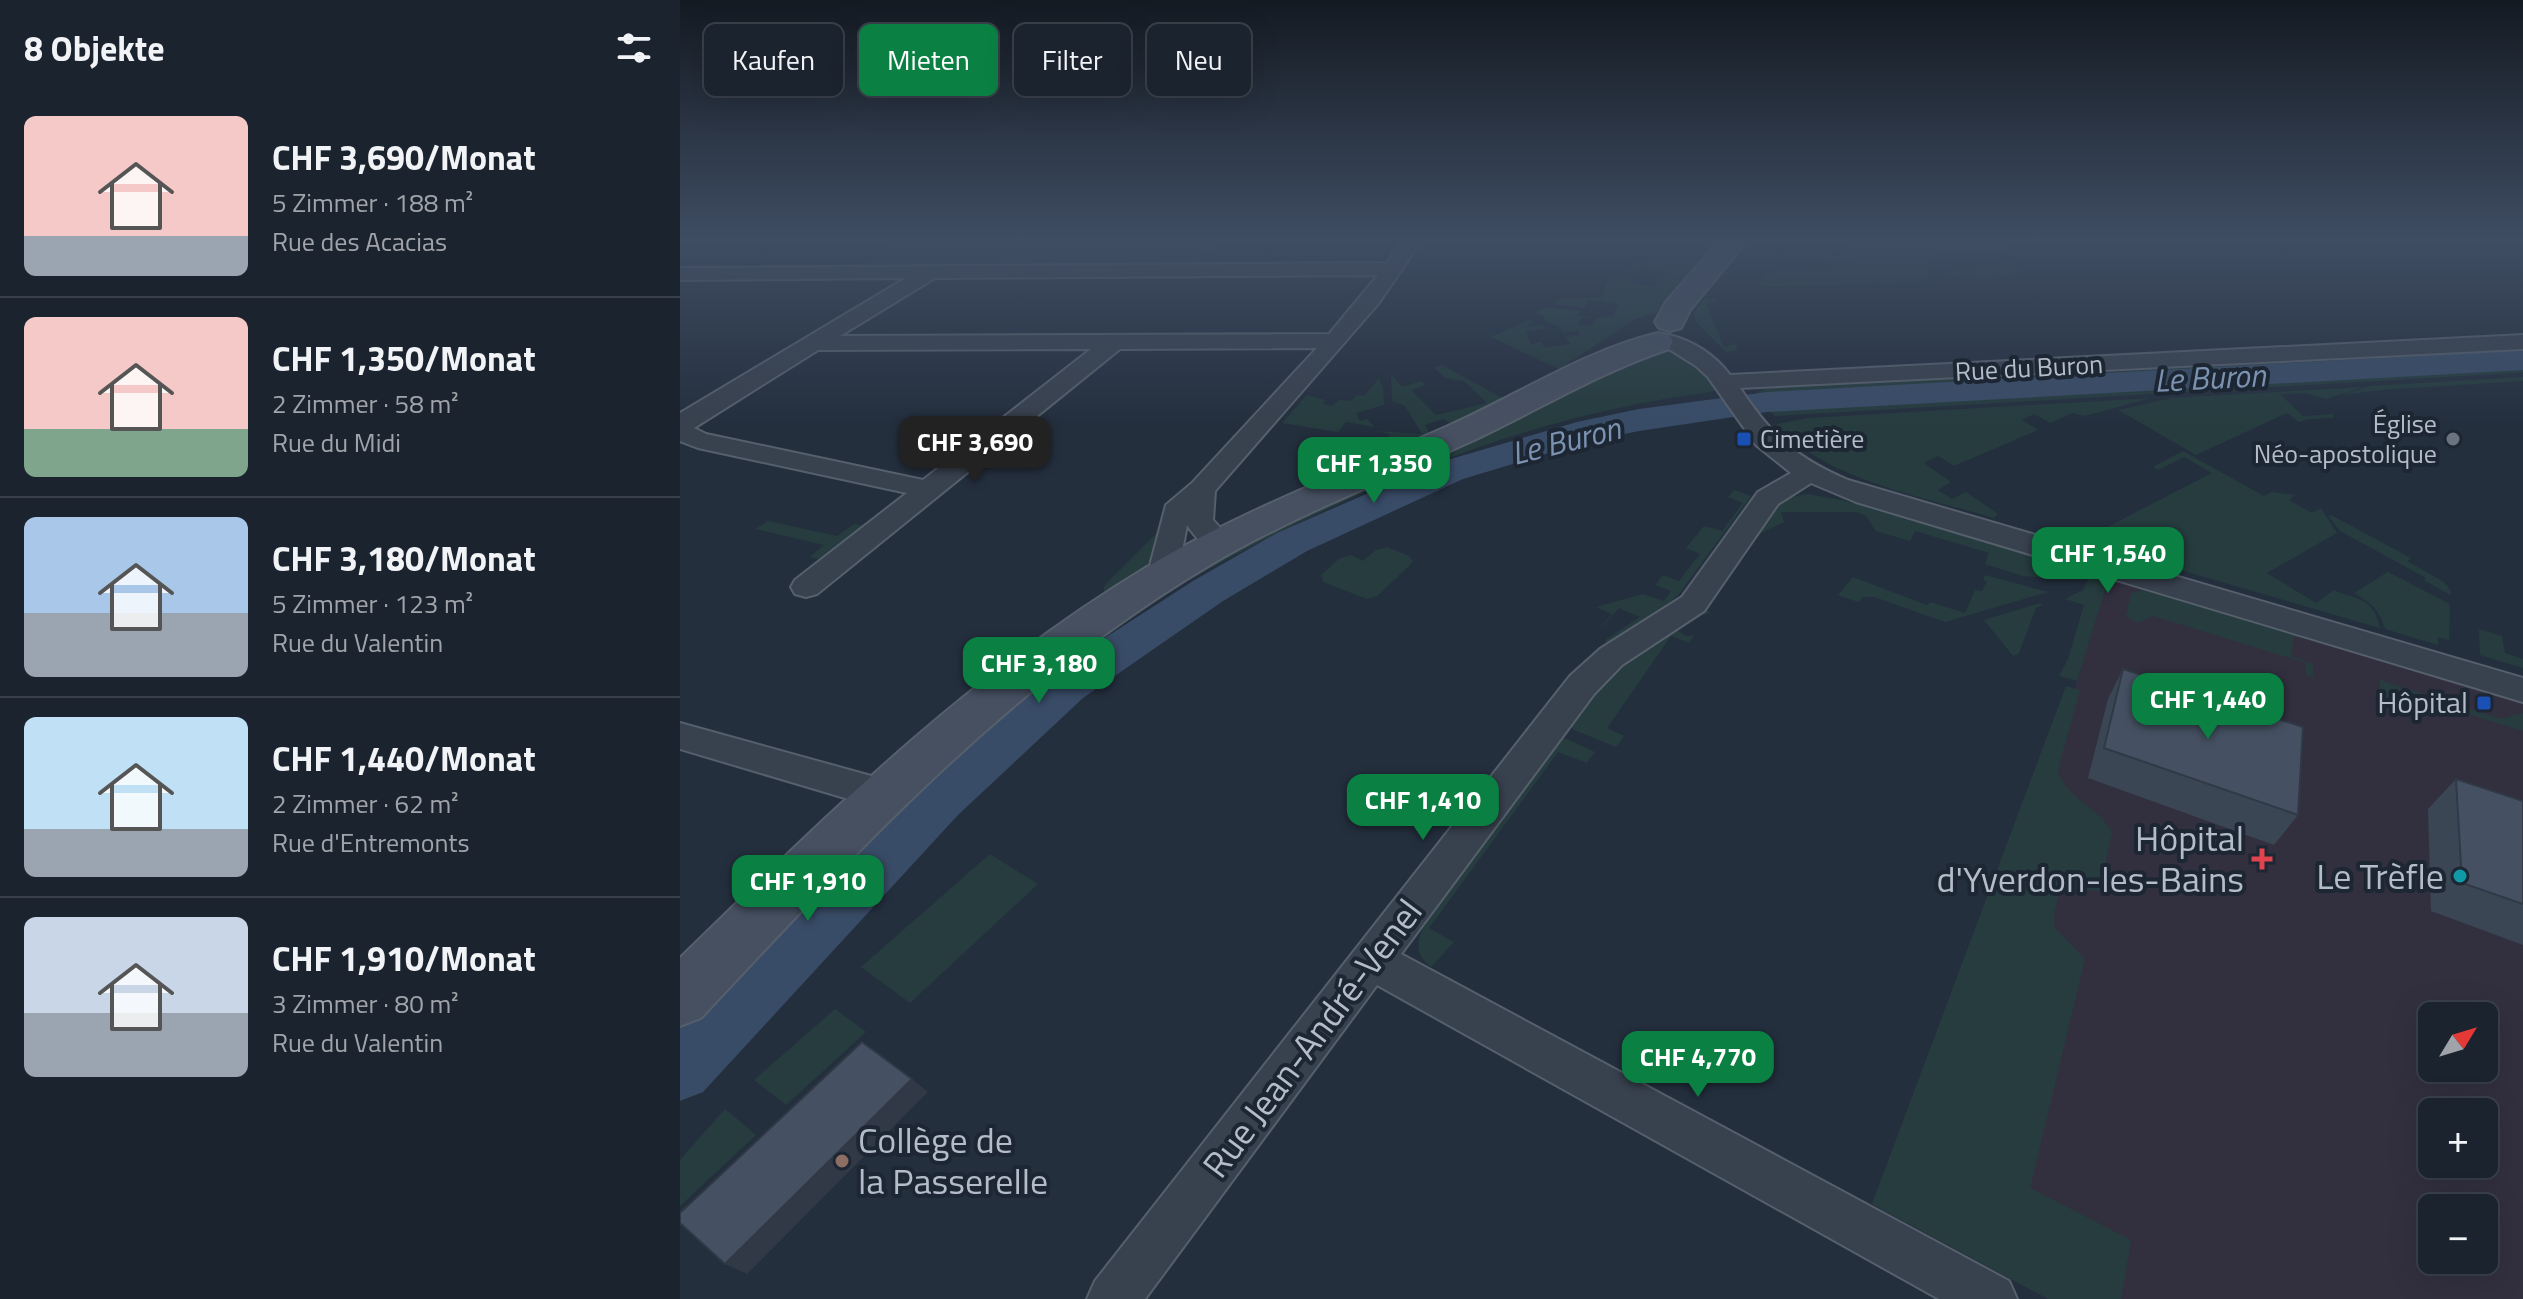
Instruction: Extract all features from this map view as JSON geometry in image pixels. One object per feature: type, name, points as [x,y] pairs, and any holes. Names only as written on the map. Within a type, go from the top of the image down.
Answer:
[{"type":"main road","points":[[680,998],[882,794],[1023,674],[1162,577],[1220,543],[1496,417],[1558,383],[1664,334],[1682,301]]},
{"type":"street","points":[[884,301],[688,419],[680,429],[698,440],[928,489]]},
{"type":"street","points":[[1162,577],[1176,511],[1202,489],[1368,301]]},
{"type":"street","points":[[1664,334],[1705,359],[1771,446],[1809,473],[1866,496],[2523,690]]},
{"type":"street","points":[[815,343],[1335,341]]},
{"type":"street","points":[[806,587],[1114,342]]},
{"type":"street","name":"Rue du Buron","points":[[1736,398],[2523,342]]},
{"type":"street","name":"Rue Jean-André-Venel","points":[[1113,1299],[1582,685],[1611,657],[1693,604],[1768,498],[1809,473]]},
{"type":"street","points":[[1202,489],[1196,512],[1200,527],[1220,543]]},
{"type":"street","points":[[680,736],[882,794]]},
{"type":"street","points":[[1371,960],[1991,1299]]},
{"type":"shaded area","name":"Hôpital d'Yverdon-les-Bains","points":[[2108,579],[2523,703],[2523,1299],[2048,1299],[1872,1204],[2066,686],[2075,688]]},
{"type":"green space","points":[[1558,301],[1588,301],[1584,308],[1552,304]]},
{"type":"green space","points":[[1593,301],[1672,301],[1664,311],[1635,319],[1559,369],[1491,337],[1529,320],[1536,322],[1528,324],[1530,327],[1542,325],[1547,328],[1526,331],[1531,344],[1541,342],[1545,348],[1570,344],[1566,337],[1580,335],[1578,331],[1563,332],[1543,320],[1546,317],[1536,313],[1546,307],[1580,311],[1578,316],[1593,317],[1581,318],[1578,325],[1592,326],[1597,318],[1614,315],[1618,304]]},
{"type":"green space","points":[[1702,301],[1716,301],[1706,304],[1724,347],[1736,343],[1737,350],[1726,352],[1695,321],[1694,312]]},
{"type":"green space","points":[[1671,348],[1700,364],[1716,391],[1636,404],[1560,422],[1416,470],[1278,533],[1138,608],[1236,548],[1604,370]]},
{"type":"green space","points":[[2523,348],[2523,356],[1760,399],[1757,392],[1776,385]]},
{"type":"green space","points":[[2523,364],[2523,372],[2516,373],[1775,416],[1765,407]]},
{"type":"green space","points":[[1442,365],[1504,399],[1450,424],[1444,419],[1425,425],[1429,433],[1410,442],[1386,439],[1390,434],[1377,431],[1422,434],[1405,406],[1392,401],[1391,374],[1402,387],[1421,381],[1425,385],[1411,390],[1436,415],[1487,403],[1464,381],[1445,378],[1434,367]]},
{"type":"green space","points":[[1383,374],[1379,380],[1383,387],[1384,405],[1356,413],[1360,421],[1368,419],[1374,427],[1346,422],[1338,432],[1282,423],[1307,395],[1325,400],[1323,404],[1332,406],[1339,400],[1352,401],[1357,395],[1364,396]]},
{"type":"green space","points":[[2523,377],[2523,381],[2342,395],[2369,386]]},
{"type":"green space","points":[[2364,387],[2326,399],[2305,393],[2280,394],[2303,416],[2333,414],[2333,418],[2299,422],[2287,413],[2196,455],[2118,410],[2172,398]]},
{"type":"green space","points":[[2151,398],[2085,416],[2073,413],[2050,423],[2034,414],[2022,420],[2038,430],[1954,466],[1938,456],[1924,463],[1951,482],[1938,490],[1952,499],[1966,492],[1998,514],[1994,518],[1907,494],[1848,473],[1797,444],[1776,424],[1808,418]]},
{"type":"green space","points":[[2183,451],[2264,496],[2272,492],[2295,495],[2289,500],[2312,513],[2321,508],[2337,533],[2267,573],[2316,603],[2334,590],[2363,601],[2373,610],[2380,628],[2080,541],[2212,473],[2184,457],[2158,470],[2153,467]]},
{"type":"green space","points":[[1734,490],[1751,496],[1679,594],[1663,608],[1608,643],[1604,641],[1640,617],[1619,608],[1594,636],[1612,614],[1596,607],[1643,594],[1664,601],[1671,591],[1655,585],[1663,575],[1679,581],[1700,554],[1686,548],[1704,526],[1722,531],[1743,503],[1728,497]]},
{"type":"green space","points":[[1807,494],[1842,500],[2038,558],[2044,578],[2023,576],[1985,564],[1989,553],[1915,531],[1910,541],[1876,531],[1866,516],[1856,512],[1781,512],[1784,522],[1759,534],[1707,609],[1710,613],[1703,615],[1701,612],[1773,507],[1787,498]]},
{"type":"green space","points":[[2328,516],[2411,558],[2407,561],[2444,582],[2451,591],[2450,595],[2424,580],[2426,578],[2340,531]]},
{"type":"green space","points":[[768,521],[837,536],[854,524],[873,528],[831,562],[810,557],[824,545],[755,529]]},
{"type":"green space","points":[[1157,533],[1153,555],[1142,570],[1109,594],[1104,591],[1104,586]]},
{"type":"green space","points":[[1387,547],[1409,556],[1413,562],[1377,596],[1367,599],[1323,582],[1321,575],[1340,558],[1351,555],[1363,561],[1376,550]]},
{"type":"green space","points":[[2388,572],[2450,604],[2449,640],[2438,637],[2438,645],[2385,629],[2374,608],[2354,593]]},
{"type":"green space","points":[[1985,575],[2048,592],[1945,622],[1874,597],[1864,597],[1858,602],[1838,595],[1853,577],[1927,605],[1930,602],[1965,613],[1975,590],[1982,591],[1987,581],[1983,580]]},
{"type":"green space","points":[[2090,575],[2098,576],[2107,584],[2077,681],[2059,676],[2068,659],[2084,605],[2065,599],[2083,590]]},
{"type":"green space","points":[[2144,590],[2315,641],[2294,636],[2291,656],[2313,664],[2313,677],[2306,675],[2306,663],[2153,616],[2137,623],[2126,616],[2131,593]]},
{"type":"green space","points":[[2040,603],[2043,605],[2036,608],[2019,653],[2013,656],[1984,620]]},
{"type":"green space","points":[[1675,629],[1686,636],[1694,635],[1689,643],[1671,636],[1607,728],[1624,736],[1616,747],[1574,730],[1570,725],[1607,674]]},
{"type":"green space","points":[[2479,629],[2502,636],[2505,653],[2523,659],[2523,668],[2480,655]]},
{"type":"green space","points":[[2380,680],[2501,719],[2523,713],[2523,731],[2400,693],[2389,705],[2379,701]]},
{"type":"green space","points":[[2066,686],[2080,690],[2058,770],[2068,788],[2107,824],[2112,833],[2099,891],[2070,889],[2059,895],[2054,912],[2054,927],[2085,959],[2030,1188],[2131,1240],[2121,1299],[2048,1299],[1872,1204]]},
{"type":"green space","points":[[1558,735],[1595,752],[1587,763],[1558,752],[1429,928],[1454,942],[1431,967],[1418,947],[1425,925],[1435,911],[1429,907]]},
{"type":"green space","points":[[990,854],[1038,884],[910,1003],[861,967]]},
{"type":"green space","points":[[835,1009],[866,1032],[786,1105],[754,1080]]},
{"type":"green space","points":[[725,1109],[756,1135],[680,1206],[680,1160]]},
{"type":"building","points":[[2123,669],[2303,727],[2298,815],[2104,748]]},
{"type":"building","points":[[2456,779],[2523,801],[2523,904],[2462,883]]},
{"type":"building","points":[[862,1042],[912,1079],[725,1264],[680,1223],[680,1213]]},
{"type":"waterway","name":"Le Buron","points":[[680,1069],[939,800],[1066,686],[1208,591],[1292,542],[1450,471],[1577,433],[1639,420],[1767,402],[2523,360]]},
{"type":"place","name":"Cimetière","points":[[1744,439]]},
{"type":"place","name":"Église Néo-apostolique","points":[[2453,439]]},
{"type":"place","name":"Hôpital","points":[[2484,703]]},
{"type":"place","name":"Hôpital d'Yverdon-les-Bains","points":[[2262,859]]},
{"type":"place","name":"Le Trèfle","points":[[2460,876]]},
{"type":"place","name":"Collège de la Passerelle","points":[[842,1161]]}]
